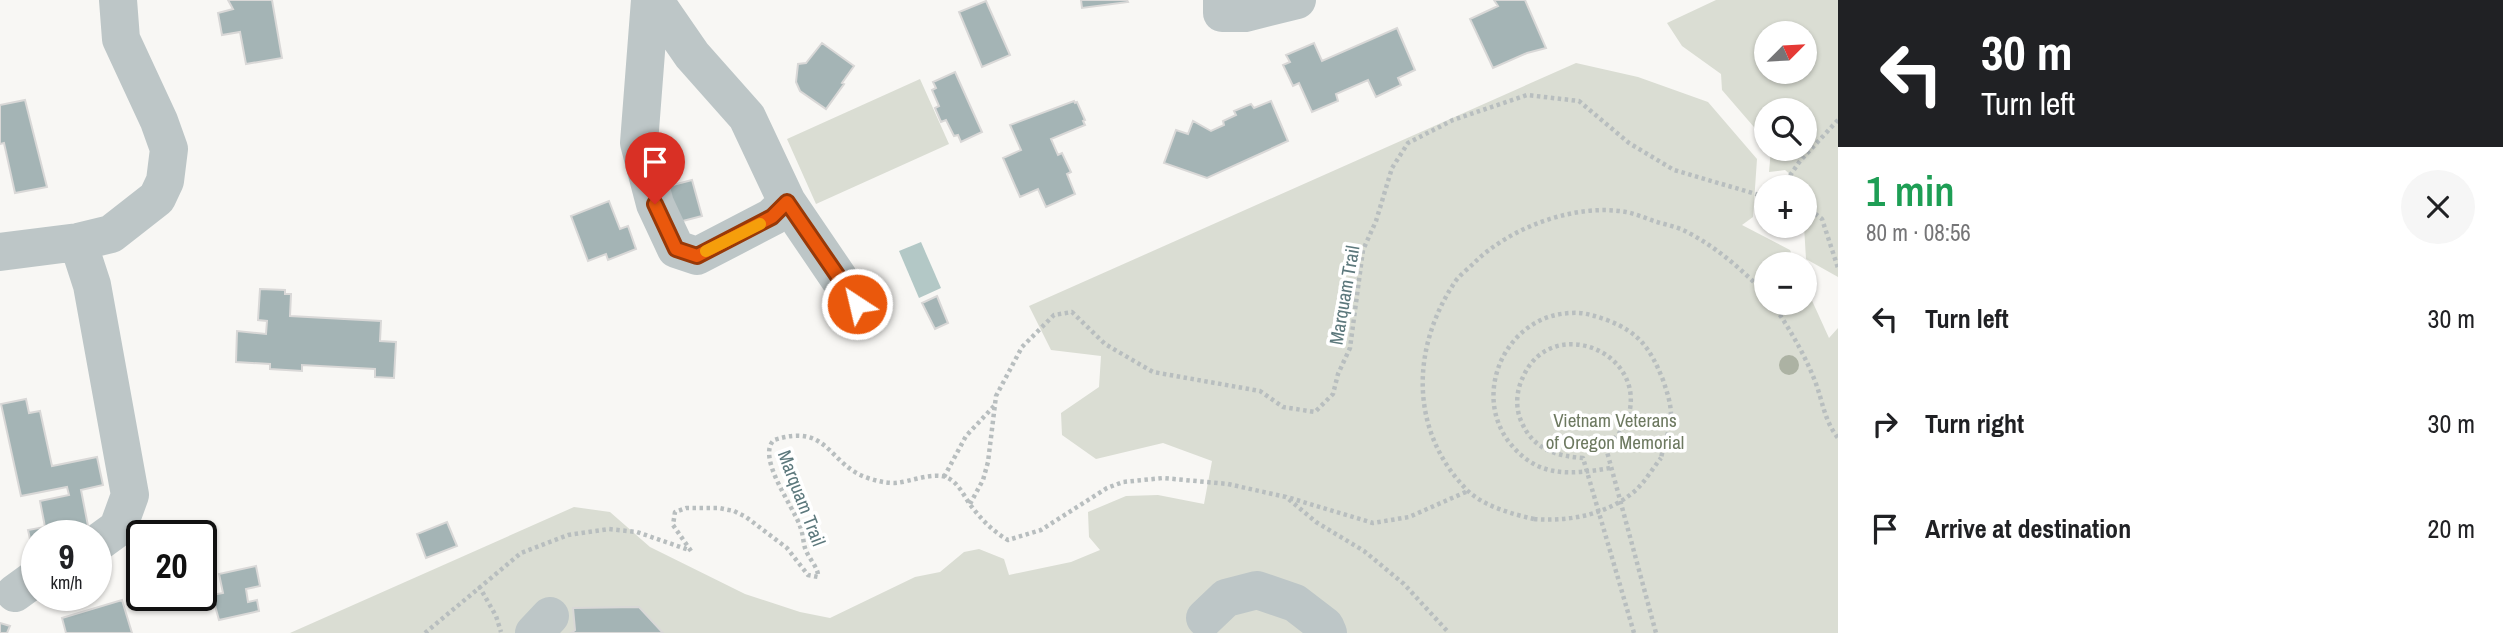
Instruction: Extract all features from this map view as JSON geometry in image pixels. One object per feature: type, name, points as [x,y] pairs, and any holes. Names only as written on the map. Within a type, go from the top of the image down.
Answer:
[{"type":"street","points":[[0,251],[78,242],[111,234],[157,198],[165,181],[169,149],[121,39],[118,0]]},
{"type":"street","points":[[652,0],[639,143],[655,204],[676,249],[697,256],[772,217],[787,202]]},
{"type":"street","points":[[652,0],[692,55],[747,117],[787,202],[857,304]]},
{"type":"street","points":[[1222,7],[1245,13],[1297,0]]},
{"type":"street","points":[[78,242],[92,285],[130,495],[118,528],[112,532]]},
{"type":"street","points":[[1205,618],[1226,598],[1257,590],[1295,603],[1325,626],[1328,633]]},
{"type":"path","name":"Marquam Trail","points":[[970,504],[983,480],[988,462],[996,396],[1022,347],[1054,315],[1072,312],[1105,344],[1153,372],[1260,391],[1283,407],[1315,412],[1333,394],[1338,374],[1350,348],[1363,250],[1376,221],[1392,168],[1408,144],[1453,120],[1527,95],[1579,101],[1629,144],[1674,170],[1754,193]]},
{"type":"path","points":[[1790,175],[1838,120]]},
{"type":"path","points":[[1610,468],[1565,475],[1532,464],[1519,455],[1499,429],[1494,414],[1493,384],[1498,365],[1519,334],[1550,317],[1570,312],[1592,314],[1627,328],[1641,339],[1654,358],[1669,395],[1671,416],[1661,458],[1636,490],[1610,506],[1571,519],[1534,519],[1508,513],[1468,491],[1440,453],[1423,406],[1424,355],[1430,329],[1454,283],[1490,247],[1524,228],[1549,219],[1598,211],[1626,212],[1685,231],[1731,259],[1754,282]]},
{"type":"path","points":[[1817,215],[1822,219],[1838,268]]},
{"type":"path","points":[[1780,315],[1796,339],[1816,384],[1823,412],[1838,438]]},
{"type":"path","points":[[1634,633],[1583,458],[1559,456],[1542,449],[1530,437],[1521,421],[1517,404],[1518,386],[1525,370],[1537,357],[1560,345],[1595,347],[1611,357],[1622,370],[1629,386],[1631,404],[1625,425],[1606,448],[1656,633]]},
{"type":"path","points":[[995,405],[966,436],[944,477],[957,484],[993,530],[1008,540],[1041,530],[1107,488],[1123,482],[1163,478],[1228,484],[1286,497],[1373,523],[1409,517],[1468,491]]},
{"type":"path","name":"Marquam Trail","points":[[425,633],[521,553],[568,535],[609,530],[637,532],[691,551],[672,522],[675,512],[686,508],[726,509],[746,517],[787,548],[808,575],[818,577],[819,572],[805,548],[800,525],[769,462],[768,448],[779,438],[802,436],[816,439],[853,470],[872,480],[897,483],[944,477]]},
{"type":"path","points":[[1286,497],[1316,522],[1364,551],[1404,584],[1449,633]]},
{"type":"path","points":[[479,586],[496,616],[501,633]]},
{"type":"green space","points":[[1716,0],[1838,0],[1838,277],[1817,265],[1817,252],[1806,252],[1805,238],[1817,238],[1817,175],[1791,175],[1785,170],[1769,172],[1770,161],[1817,161],[1817,98],[1754,98],[1754,127],[1722,90],[1721,74],[1682,46],[1667,23]]},
{"type":"green space","name":"Vietnam Veterans of Oregon Memorial","points":[[1576,63],[1638,77],[1708,102],[1754,156],[1754,161],[1757,161],[1753,217],[1742,225],[1754,231],[1754,238],[1767,238],[1791,252],[1754,252],[1754,315],[1817,315],[1817,312],[1829,338],[1838,328],[1838,633],[290,633],[574,507],[610,512],[650,547],[745,594],[800,612],[830,618],[915,577],[940,572],[964,552],[979,549],[1004,559],[1009,575],[1071,562],[1100,550],[1089,537],[1088,512],[1126,496],[1158,495],[1204,504],[1212,461],[1163,443],[1096,459],[1062,435],[1061,413],[1099,387],[1101,356],[1051,350],[1029,306]]},
{"type":"green space","points":[[920,79],[949,144],[816,204],[787,139]]},
{"type":"shaded area","points":[[921,242],[941,288],[919,298],[899,251]]},
{"type":"building","points":[[228,0],[272,0],[282,58],[246,64],[240,32],[222,35],[218,13],[233,9]]},
{"type":"building","points":[[1081,0],[1127,0],[1128,2],[1082,8]]},
{"type":"building","points":[[1494,0],[1525,0],[1546,48],[1493,68],[1470,19],[1498,6]]},
{"type":"building","points":[[986,1],[1010,55],[982,67],[959,12]]},
{"type":"building","points":[[1397,28],[1415,70],[1398,78],[1401,85],[1376,97],[1368,80],[1336,94],[1338,101],[1312,112],[1299,83],[1293,86],[1283,65],[1290,62],[1286,55],[1314,43],[1322,61]]},
{"type":"building","points":[[822,43],[854,66],[826,109],[800,91],[796,82],[798,64],[806,63]]},
{"type":"building","points":[[955,72],[982,132],[961,142],[958,135],[954,136],[946,120],[941,122],[935,108],[939,106],[932,90],[936,88],[933,82]]},
{"type":"building","points":[[25,100],[47,187],[15,193],[4,143],[0,144],[0,105]]},
{"type":"building","points":[[1271,101],[1288,141],[1207,178],[1164,163],[1176,130],[1188,134],[1193,121],[1211,131],[1236,115],[1234,111],[1251,104],[1254,108]]},
{"type":"building","points":[[1077,102],[1085,125],[1051,139],[1058,155],[1062,153],[1071,172],[1067,174],[1075,194],[1046,207],[1038,189],[1020,197],[1003,158],[1021,150],[1010,125]]},
{"type":"building","points":[[692,180],[702,216],[675,223],[665,187]]},
{"type":"building","points":[[609,201],[620,229],[628,226],[636,249],[608,260],[606,254],[588,261],[571,216]]},
{"type":"building","points":[[260,289],[285,290],[285,294],[291,294],[290,316],[381,321],[380,341],[396,342],[394,378],[375,377],[375,369],[302,365],[302,371],[270,369],[270,364],[236,362],[237,331],[266,334],[267,321],[258,320]]},
{"type":"building","points":[[937,296],[948,323],[935,329],[922,303]]},
{"type":"building","points":[[26,399],[29,413],[40,411],[52,466],[97,457],[103,485],[81,490],[87,520],[44,520],[40,501],[69,495],[67,487],[21,496],[1,404]]},
{"type":"building","points":[[447,522],[457,546],[426,558],[417,534]]},
{"type":"building","points":[[256,566],[260,586],[246,589],[248,602],[257,600],[259,611],[219,620],[217,594],[223,593],[219,574]]},
{"type":"building","points":[[122,600],[132,633],[66,633],[62,618],[85,611],[112,611],[112,603]]},
{"type":"building","points":[[639,607],[663,633],[571,633],[575,630],[573,608]]},
{"type":"building","points":[[0,623],[10,626],[7,633],[0,633]]},
{"type":"slow traffic","points":[[706,251],[760,224]]},
{"type":"route","points":[[655,204],[676,249],[697,256],[772,217],[787,202],[857,304]]}]
